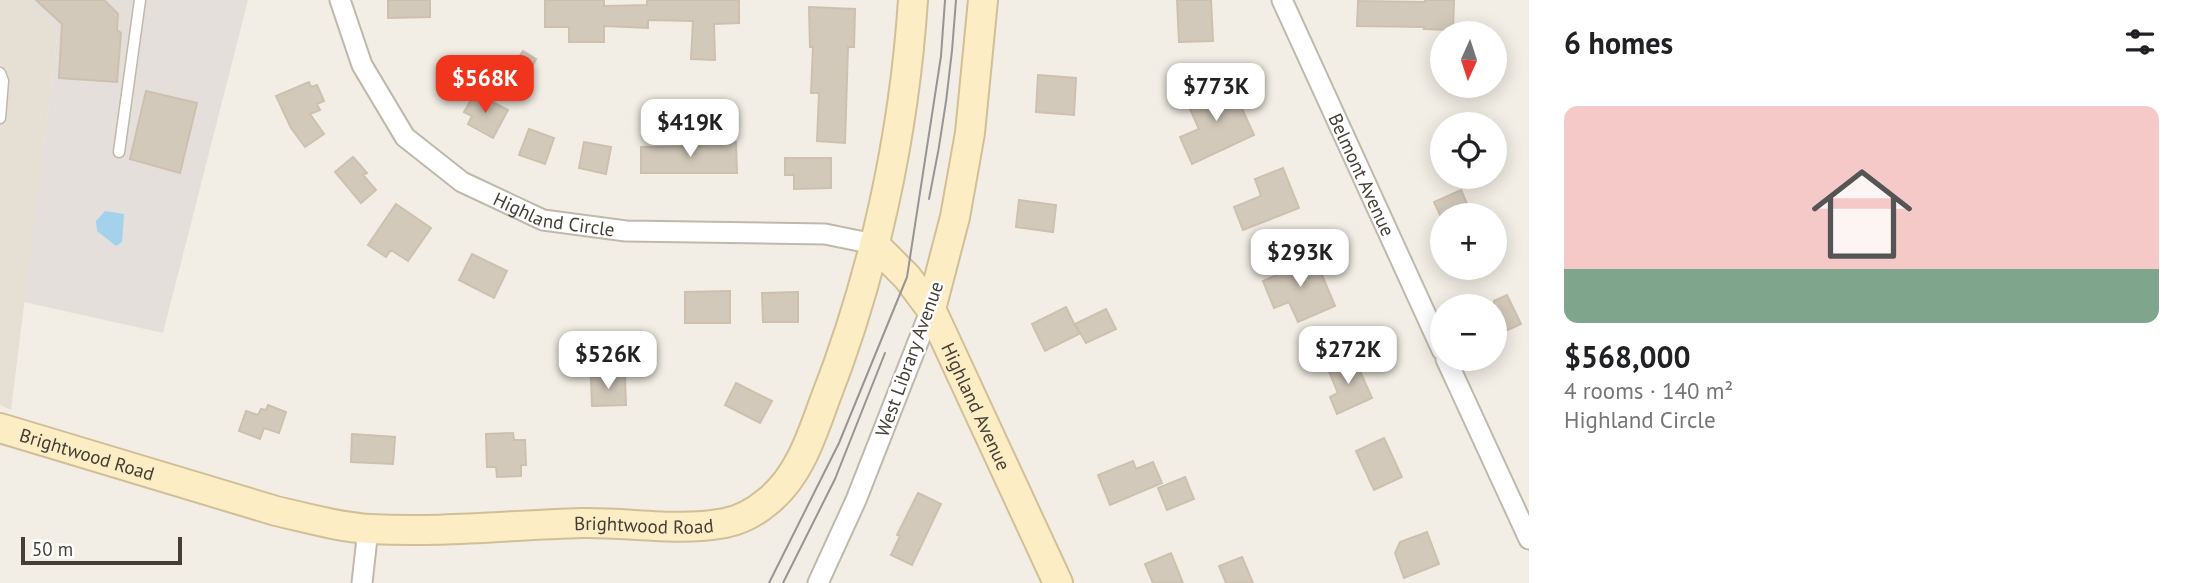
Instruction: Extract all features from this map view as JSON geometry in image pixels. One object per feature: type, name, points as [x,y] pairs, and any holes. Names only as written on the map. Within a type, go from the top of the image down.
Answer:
[{"type":"street","name":"Highland Circle","points":[[340,0],[362,65],[405,137],[462,181],[543,219],[626,231],[825,234],[874,244]]},
{"type":"street","name":"Brightwood Road","points":[[0,428],[276,511],[368,529],[412,530],[585,523],[701,526],[743,519],[768,502],[796,468],[808,445],[841,361],[874,244],[901,118],[911,43],[913,0]]},
{"type":"street","name":"West Library Avenue","points":[[818,583],[856,500],[930,309],[955,217],[970,133],[983,0]]},
{"type":"street","name":"Belmont Avenue","points":[[1282,0],[1430,323]]},
{"type":"street","name":"Highland Avenue","points":[[874,244],[907,277],[930,309],[1058,583]]},
{"type":"street","points":[[1452,371],[1529,539]]},
{"type":"street","points":[[362,583],[368,529]]},
{"type":"lane","points":[[120,152],[140,0]]},
{"type":"lane","points":[[0,73],[4,81],[0,118]]},
{"type":"shaded area","points":[[0,0],[27,0],[58,30],[11,410],[0,405]]},
{"type":"shaded area","points":[[27,0],[248,0],[163,333],[24,302],[58,30]]},
{"type":"water","points":[[105,211],[124,214],[122,242],[116,246],[97,231],[96,221]]},
{"type":"building","points":[[36,0],[104,0],[118,14],[117,30],[121,33],[117,82],[59,78],[62,24]]},
{"type":"building","points":[[388,0],[430,0],[430,17],[388,18]]},
{"type":"building","points":[[545,0],[604,0],[604,6],[647,5],[647,0],[739,0],[739,23],[714,24],[715,60],[691,59],[693,21],[648,20],[648,28],[604,26],[604,42],[569,42],[569,27],[545,27]]},
{"type":"building","points":[[1177,0],[1211,0],[1213,41],[1179,42]]},
{"type":"building","points":[[1454,0],[1453,21],[1430,21],[1430,29],[1357,26],[1358,1]]},
{"type":"building","points":[[809,7],[855,9],[854,47],[848,47],[845,143],[817,141],[819,93],[811,93],[813,47],[810,47]]},
{"type":"building","points":[[523,51],[536,59],[525,80],[510,70]]},
{"type":"building","points":[[1038,75],[1076,78],[1074,115],[1036,112]]},
{"type":"building","points":[[1229,80],[1254,135],[1192,164],[1180,137],[1199,129],[1186,100]]},
{"type":"building","points":[[309,82],[311,87],[317,85],[324,101],[317,104],[320,110],[310,114],[324,134],[305,147],[291,128],[276,96]]},
{"type":"building","points":[[146,91],[197,103],[180,173],[130,159]]},
{"type":"building","points":[[475,93],[508,110],[493,138],[468,124],[472,116],[464,112]]},
{"type":"building","points":[[529,129],[554,138],[545,164],[519,155]]},
{"type":"building","points":[[584,142],[611,147],[606,174],[579,168]]},
{"type":"building","points":[[736,142],[737,173],[641,173],[641,147],[707,146],[707,143]]},
{"type":"building","points":[[353,157],[367,173],[363,175],[376,190],[361,203],[335,172]]},
{"type":"building","points":[[785,158],[831,158],[831,188],[794,189],[794,175],[785,175]]},
{"type":"building","points":[[1283,168],[1299,208],[1243,230],[1234,207],[1261,196],[1255,179]]},
{"type":"building","points":[[1461,190],[1467,203],[1434,203]]},
{"type":"building","points":[[1019,200],[1056,205],[1053,232],[1016,227]]},
{"type":"building","points":[[396,204],[431,228],[408,261],[391,250],[386,257],[368,245]]},
{"type":"building","points":[[472,254],[507,271],[494,298],[459,280]]},
{"type":"building","points":[[1296,258],[1299,265],[1315,258],[1335,306],[1298,322],[1289,302],[1274,308],[1263,281],[1277,275],[1274,267]]},
{"type":"building","points":[[730,291],[730,323],[685,323],[685,292]]},
{"type":"building","points":[[798,292],[798,322],[763,322],[762,293]]},
{"type":"building","points":[[1507,295],[1521,324],[1507,330]]},
{"type":"building","points":[[1066,307],[1079,334],[1045,351],[1032,324]]},
{"type":"building","points":[[1106,309],[1116,329],[1086,343],[1075,324]]},
{"type":"building","points":[[1354,358],[1372,398],[1337,414],[1330,397],[1338,393],[1328,369]]},
{"type":"building","points":[[625,376],[626,405],[592,406],[591,377]]},
{"type":"building","points":[[736,383],[772,401],[760,423],[725,405]]},
{"type":"building","points":[[268,405],[286,412],[279,433],[264,428],[260,439],[239,431],[246,411],[258,415],[261,409],[266,410]]},
{"type":"building","points":[[513,433],[514,440],[525,440],[526,465],[521,465],[521,476],[497,477],[496,467],[487,467],[486,434]]},
{"type":"building","points":[[352,434],[395,437],[393,464],[351,462]]},
{"type":"building","points":[[1384,438],[1402,477],[1374,490],[1356,451]]},
{"type":"building","points":[[1133,461],[1136,469],[1153,462],[1162,483],[1110,505],[1098,475]]},
{"type":"building","points":[[1185,477],[1194,499],[1167,510],[1158,488]]},
{"type":"building","points":[[918,493],[941,504],[912,565],[891,555],[900,536],[897,535]]},
{"type":"building","points":[[1427,532],[1439,564],[1404,578],[1395,553],[1400,542]]},
{"type":"building","points":[[1171,553],[1183,583],[1153,583],[1145,564]]},
{"type":"building","points":[[1242,557],[1253,583],[1226,583],[1219,566]]},
{"type":"tram line","points":[[769,583],[839,443],[907,277],[941,56],[945,0]]},
{"type":"tram line","points":[[929,199],[946,100],[956,0]]},
{"type":"tram line","points":[[783,583],[835,479],[885,353]]}]
